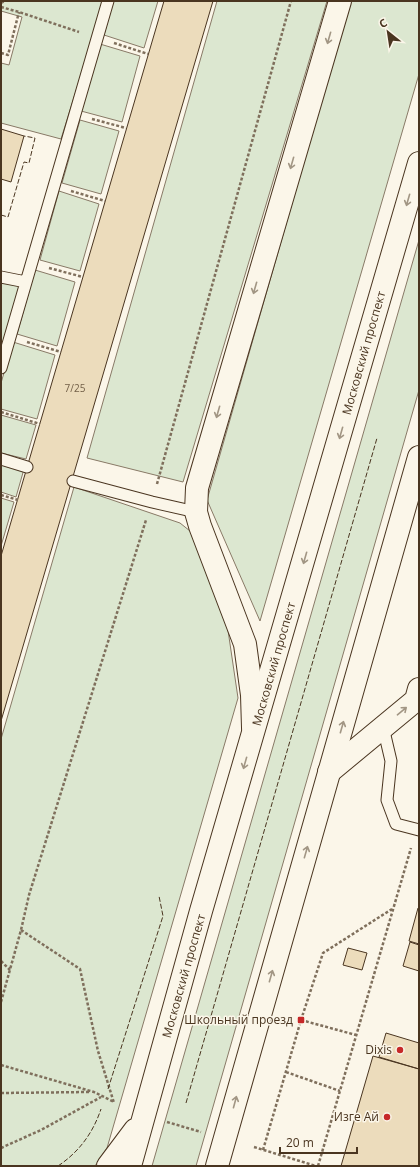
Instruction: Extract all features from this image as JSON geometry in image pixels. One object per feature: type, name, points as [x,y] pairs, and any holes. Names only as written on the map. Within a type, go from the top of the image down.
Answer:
[{"type":"main road","points":[[254,734],[252,695],[245,644],[200,526],[196,512],[197,488],[340,1]]},
{"type":"main road","name":"Московский проспект","points":[[130,1166],[204,904],[419,163]]},
{"type":"main road","points":[[217,1166],[215,1136],[329,772],[419,457]]},
{"type":"main road","points":[[329,772],[416,700],[419,689]]},
{"type":"main road","points":[[108,1166],[143,1119]]},
{"type":"main road","points":[[215,1136],[227,1166]]},
{"type":"lane","points":[[1,368],[108,1]]},
{"type":"lane","points":[[1,277],[26,282]]},
{"type":"lane","points":[[1,459],[27,467]]},
{"type":"lane","points":[[73,481],[196,512]]},
{"type":"lane","points":[[383,727],[391,761],[387,800],[396,824],[418,830]]},
{"type":"path","points":[[1,3],[5,1]]},
{"type":"path","points":[[1,7],[148,54]]},
{"type":"path","points":[[1,53],[8,55],[19,12]]},
{"type":"path","points":[[75,114],[126,128]]},
{"type":"path","points":[[54,185],[105,201]]},
{"type":"path","points":[[31,264],[83,277]]},
{"type":"path","points":[[10,337],[61,352]]},
{"type":"path","points":[[1,412],[40,424]]},
{"type":"path","points":[[1,495],[18,500]]},
{"type":"path","points":[[254,1147],[317,1166],[418,830]]},
{"type":"path","points":[[263,1150],[301,1020],[323,953],[393,909]]},
{"type":"path","points":[[1,1065],[94,1092],[114,1103],[98,1051],[80,969],[21,930]]},
{"type":"path","points":[[1,961],[10,970]]},
{"type":"path","points":[[301,1020],[356,1035]]},
{"type":"path","points":[[286,1072],[340,1090]]},
{"type":"path","points":[[1,1093],[94,1092]]},
{"type":"path","points":[[1,1148],[41,1130],[102,1097]]},
{"type":"path","points":[[165,1122],[215,1136]]},
{"type":"green space","points":[[1,1],[104,1],[61,139],[1,123],[1,63],[9,65],[22,17],[1,11]]},
{"type":"green space","points":[[113,1],[158,1],[144,48],[104,35]]},
{"type":"green space","points":[[217,1],[327,1],[183,482],[87,458]]},
{"type":"green space","points":[[350,1],[419,1],[419,74],[260,621],[207,500]]},
{"type":"green space","points":[[100,44],[140,56],[122,122],[81,111]]},
{"type":"green space","points":[[80,120],[119,131],[101,194],[62,183]]},
{"type":"green space","points":[[59,191],[99,204],[80,271],[40,260]]},
{"type":"green space","points":[[419,240],[419,390],[196,1166],[152,1166]]},
{"type":"green space","points":[[35,270],[75,282],[57,346],[17,334]]},
{"type":"green space","points":[[1,281],[20,286],[1,352]]},
{"type":"green space","points":[[13,342],[55,355],[37,419],[1,409],[1,383]]},
{"type":"green space","points":[[1,415],[36,425],[26,459],[1,453]]},
{"type":"green space","points":[[1,462],[24,469],[16,497],[1,492]]},
{"type":"green space","points":[[74,487],[180,523],[195,535],[225,610],[238,698],[107,1148],[95,1166],[1,1166],[1,739]]},
{"type":"green space","points":[[1,498],[14,502],[1,546]]},
{"type":"building","points":[[164,1],[213,1],[1,721],[1,556]]},
{"type":"building","points":[[1,129],[24,136],[11,182],[1,179]]},
{"type":"building","points":[[419,908],[419,944],[409,941]]},
{"type":"building","points":[[410,942],[419,945],[419,971],[403,966]]},
{"type":"building","points":[[348,948],[367,953],[362,970],[343,965]]},
{"type":"building","name":"Dixis","points":[[386,1033],[419,1043],[419,1069],[379,1057]]},
{"type":"building","name":"Изге Ай","points":[[373,1056],[419,1069],[419,1166],[341,1166]]},
{"type":"fence","points":[[1,215],[8,217],[24,162],[29,163],[35,138],[24,136]]},
{"type":"fence","points":[[186,1103],[377,438]]},
{"type":"fence","points":[[108,1089],[163,916],[159,896]]},
{"type":"fence","points":[[58,1166],[66,1161],[79,1148],[94,1126],[101,1109]]},
{"type":"place","name":"Школьный проезд","points":[[301,1020]]},
{"type":"place","name":"Dixis","points":[[400,1050]]},
{"type":"place","name":"Изге Ай","points":[[387,1117]]}]
